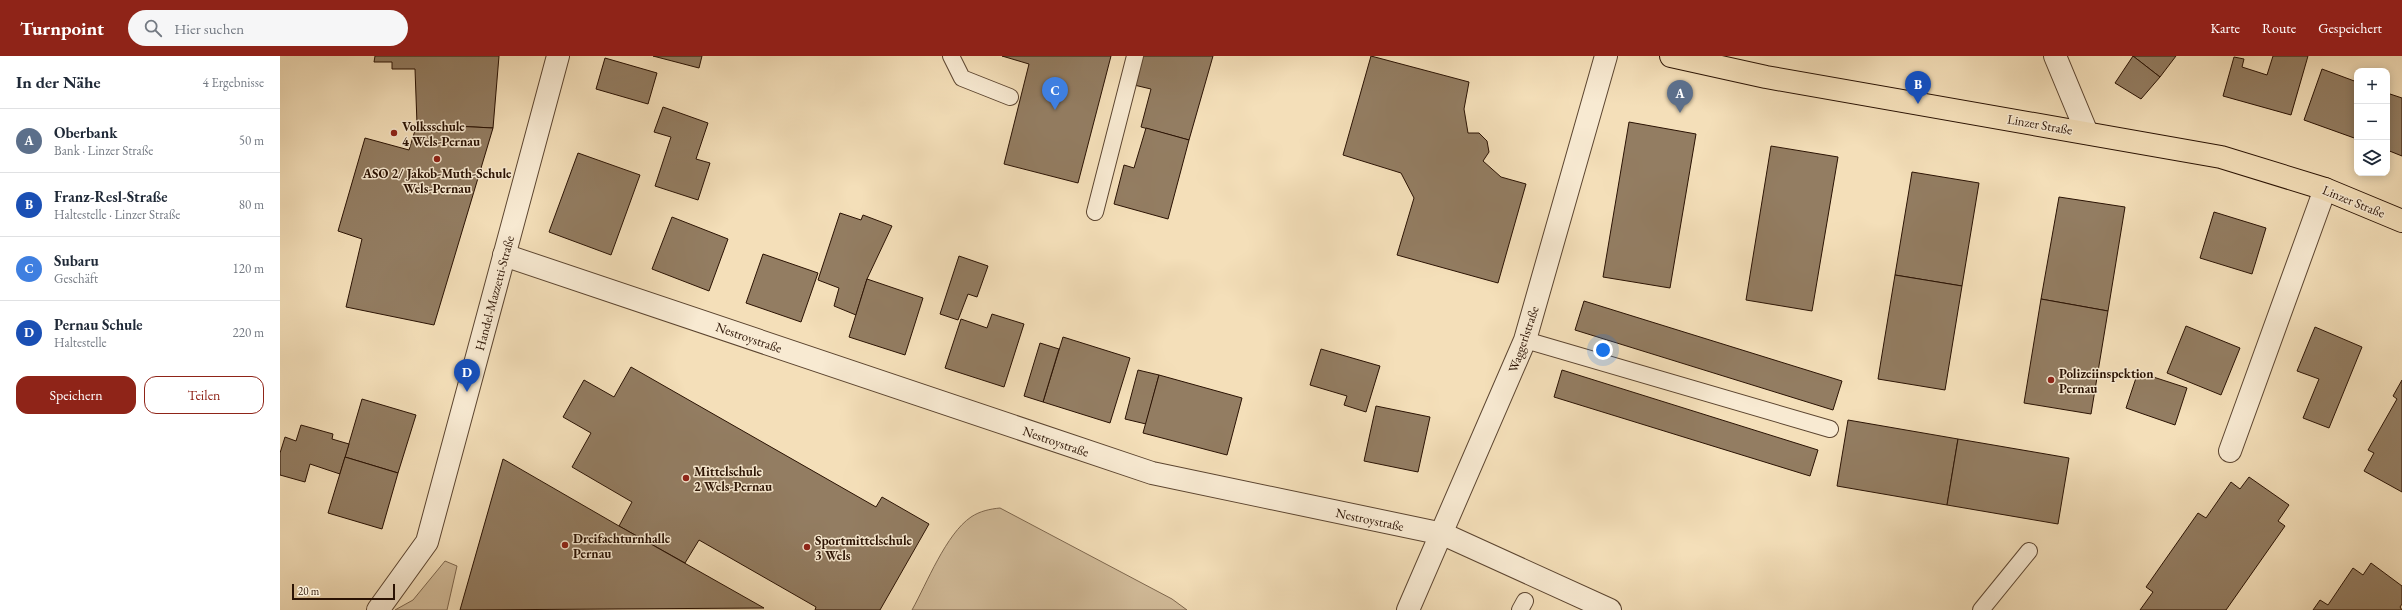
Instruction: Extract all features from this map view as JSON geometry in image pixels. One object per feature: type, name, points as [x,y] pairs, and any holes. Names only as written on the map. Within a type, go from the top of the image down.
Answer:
[{"type":"main road","name":"Linzer Straße","points":[[1671,56],[1766,77],[2221,157],[2325,189],[2402,221]]},
{"type":"street","name":"Handel-Mazzetti-Straße","points":[[378,610],[427,542],[558,56]]},
{"type":"street","name":"Waggerlstraße","points":[[1408,610],[1443,534],[1525,340],[1606,56]]},
{"type":"street","points":[[2055,56],[2087,133]]},
{"type":"street","points":[[2230,451],[2325,189]]},
{"type":"street","name":"Nestroystraße","points":[[504,255],[1152,473],[1443,534],[1610,610]]},
{"type":"lane","points":[[951,56],[962,78],[1010,97]]},
{"type":"lane","points":[[1095,212],[1135,56]]},
{"type":"lane","points":[[1525,340],[1830,429]]},
{"type":"lane","points":[[1981,610],[2028,551]]},
{"type":"shaded area","points":[[1000,508],[1172,599],[1187,610],[912,610],[945,547],[953,535],[971,517],[978,513]]},
{"type":"shaded area","points":[[445,561],[457,566],[447,610],[395,610],[413,600]]},
{"type":"building","points":[[375,56],[499,56],[493,128],[417,124],[415,69],[392,69],[392,62],[374,62]]},
{"type":"building","points":[[653,56],[702,56],[699,68]]},
{"type":"building","points":[[1002,56],[1111,56],[1078,183],[1004,164],[1029,64]]},
{"type":"building","points":[[1142,56],[1213,56],[1189,140],[1141,127],[1151,89],[1134,85]]},
{"type":"building","points":[[1371,56],[1469,82],[1464,109],[1468,133],[1479,133],[1487,141],[1489,152],[1483,161],[1501,177],[1526,184],[1498,283],[1397,255],[1414,198],[1401,173],[1343,155]]},
{"type":"building","points":[[2133,56],[2176,56],[2160,77]]},
{"type":"building","points":[[2133,56],[2160,77],[2141,99],[2115,83]]},
{"type":"building","points":[[2273,56],[2308,56],[2291,115],[2223,96],[2234,57],[2244,59],[2242,67],[2267,75]]},
{"type":"building","points":[[605,58],[657,73],[648,104],[596,89]]},
{"type":"building","points":[[2322,69],[2354,81],[2354,138],[2304,120]]},
{"type":"building","points":[[2390,94],[2402,98],[2402,156],[2390,151]]},
{"type":"building","points":[[663,107],[708,123],[696,159],[710,163],[698,200],[655,186],[671,137],[654,132]]},
{"type":"building","points":[[1629,122],[1696,134],[1670,288],[1603,277]]},
{"type":"building","points":[[417,124],[493,128],[434,325],[346,307],[362,239],[338,231],[365,138],[409,150]]},
{"type":"building","points":[[1146,128],[1189,140],[1168,219],[1114,204],[1124,165],[1134,168]]},
{"type":"building","points":[[1771,146],[1838,157],[1812,311],[1746,300]]},
{"type":"building","points":[[578,153],[640,175],[611,255],[549,232]]},
{"type":"building","points":[[1912,172],[1979,183],[1962,286],[1895,275]]},
{"type":"building","points":[[2059,197],[2125,207],[2108,311],[2041,299]]},
{"type":"building","points":[[2214,212],[2266,228],[2252,274],[2200,258]]},
{"type":"building","points":[[840,213],[861,220],[863,215],[892,226],[867,279],[856,315],[834,306],[839,288],[818,280]]},
{"type":"building","points":[[672,217],[728,239],[709,291],[652,269]]},
{"type":"building","points":[[763,254],[818,273],[801,322],[746,303]]},
{"type":"building","points":[[959,256],[988,266],[977,297],[968,294],[958,320],[940,314]]},
{"type":"building","points":[[1895,275],[1962,286],[1945,390],[1878,379]]},
{"type":"building","points":[[867,279],[923,298],[905,355],[849,337]]},
{"type":"building","points":[[2041,299],[2108,311],[2091,414],[2024,403]]},
{"type":"building","points":[[1584,301],[1842,381],[1833,410],[1575,330]]},
{"type":"building","points":[[992,314],[1024,324],[1004,387],[945,368],[961,319],[987,328]]},
{"type":"building","points":[[2186,326],[2240,348],[2221,395],[2167,373]]},
{"type":"building","points":[[2315,327],[2362,347],[2329,428],[2303,418],[2319,379],[2297,371]]},
{"type":"building","points":[[1063,337],[1130,358],[1110,423],[1043,402]]},
{"type":"building","points":[[1040,343],[1059,349],[1043,402],[1024,396]]},
{"type":"building","points":[[1321,349],[1380,366],[1366,412],[1344,405],[1347,396],[1310,385]]},
{"type":"building","points":[[631,367],[876,507],[882,497],[929,524],[880,610],[815,610],[816,607],[699,540],[685,563],[619,526],[632,502],[572,467],[591,433],[563,417],[584,380],[614,397]]},
{"type":"building","points":[[1138,370],[1159,375],[1146,424],[1125,419]]},
{"type":"building","points":[[1562,370],[1818,450],[1810,476],[1554,397]]},
{"type":"building","points":[[2138,372],[2187,388],[2175,425],[2126,408]]},
{"type":"building","points":[[1159,375],[1242,398],[1227,455],[1143,433]]},
{"type":"building","points":[[2402,380],[2402,492],[2364,471],[2374,453],[2368,450],[2397,399],[2393,396]]},
{"type":"building","points":[[362,399],[416,415],[398,473],[345,457]]},
{"type":"building","points":[[1376,406],[1430,417],[1418,472],[1364,461]]},
{"type":"building","points":[[1848,420],[1958,439],[1947,505],[1837,486]]},
{"type":"building","points":[[301,425],[333,434],[332,439],[349,444],[340,474],[310,464],[305,482],[280,475],[280,453],[285,437],[296,441]]},
{"type":"building","points":[[1958,439],[2069,458],[2058,524],[1947,505]]},
{"type":"building","points":[[345,457],[398,473],[382,529],[328,513]]},
{"type":"building","name":"Dreifachturnhalle Pernau","points":[[503,459],[619,526],[764,608],[460,610]]},
{"type":"building","points":[[2249,477],[2289,505],[2278,521],[2285,526],[2226,610],[2140,610],[2153,592],[2146,587],[2198,513],[2206,518],[2231,482],[2240,489]]},
{"type":"building","points":[[2371,563],[2402,586],[2402,604],[2400,607],[2402,610],[2313,610],[2320,600],[2328,605],[2353,568],[2363,575]]},
{"type":"place","name":"Franz-Resl-Straße","points":[[1918,104]]},
{"type":"place","name":"Subaru","points":[[1055,110]]},
{"type":"place","name":"Oberbank","points":[[1680,113]]},
{"type":"place","name":"Volksschule 4 Wels-Pernau","points":[[394,133]]},
{"type":"place","name":"ASO 2/ Jakob-Muth-Schule Wels-Pernau","points":[[437,159]]},
{"type":"place","name":"Polizeiinspektion Pernau","points":[[2051,380]]},
{"type":"place","name":"Pernau Schule","points":[[467,392]]},
{"type":"place","name":"Mittelschule 2 Wels-Pernau","points":[[686,478]]},
{"type":"place","name":"Dreifachturnhalle Pernau","points":[[565,545]]},
{"type":"place","name":"Sportmittelschule 3 Wels","points":[[807,547]]}]
